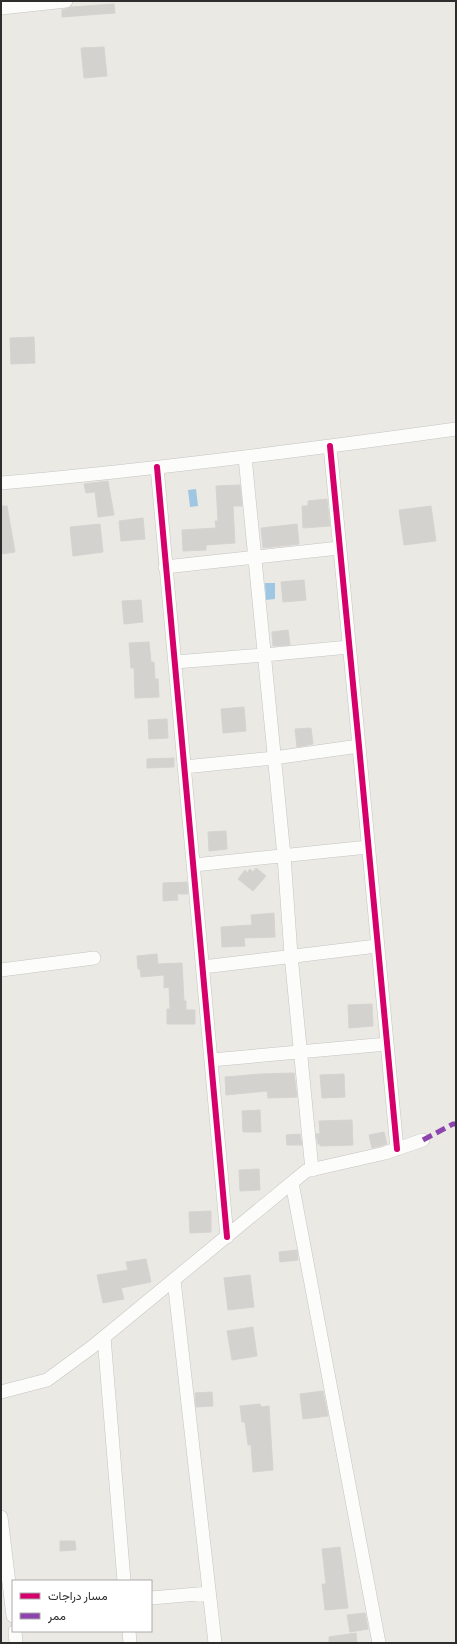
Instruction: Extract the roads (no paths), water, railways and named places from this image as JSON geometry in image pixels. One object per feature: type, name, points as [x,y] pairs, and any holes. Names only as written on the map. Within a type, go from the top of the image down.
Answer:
[{"type":"street","points":[[1,8],[66,1]]},
{"type":"street","points":[[1,483],[87,476],[157,468],[456,429]]},
{"type":"street","points":[[330,446],[397,1149]]},
{"type":"street","points":[[245,457],[284,856],[291,956],[312,1170]]},
{"type":"street","points":[[157,468],[165,567],[176,662],[184,767],[227,1237]]},
{"type":"street","points":[[165,567],[339,548]]},
{"type":"street","points":[[176,662],[349,647]]},
{"type":"street","points":[[184,767],[274,758],[359,746]]},
{"type":"street","points":[[194,865],[368,847]]},
{"type":"street","points":[[203,967],[377,946]]},
{"type":"street","points":[[1,970],[94,958]]},
{"type":"street","points":[[211,1060],[387,1044]]},
{"type":"street","points":[[1,1392],[47,1380],[104,1337],[306,1171],[385,1153],[423,1140]]},
{"type":"street","points":[[292,1183],[379,1643]]},
{"type":"street","points":[[174,1280],[215,1643]]},
{"type":"street","points":[[104,1337],[124,1580]]},
{"type":"street","points":[[1,1517],[12,1608]]},
{"type":"street","points":[[152,1598],[209,1593]]},
{"type":"street","points":[[15,1632],[16,1643]]},
{"type":"street","points":[[129,1632],[130,1643]]},
{"type":"water","points":[[196,489],[198,506],[190,507],[188,490]]},
{"type":"water","points":[[265,583],[275,583],[275,599],[266,600]]}]
